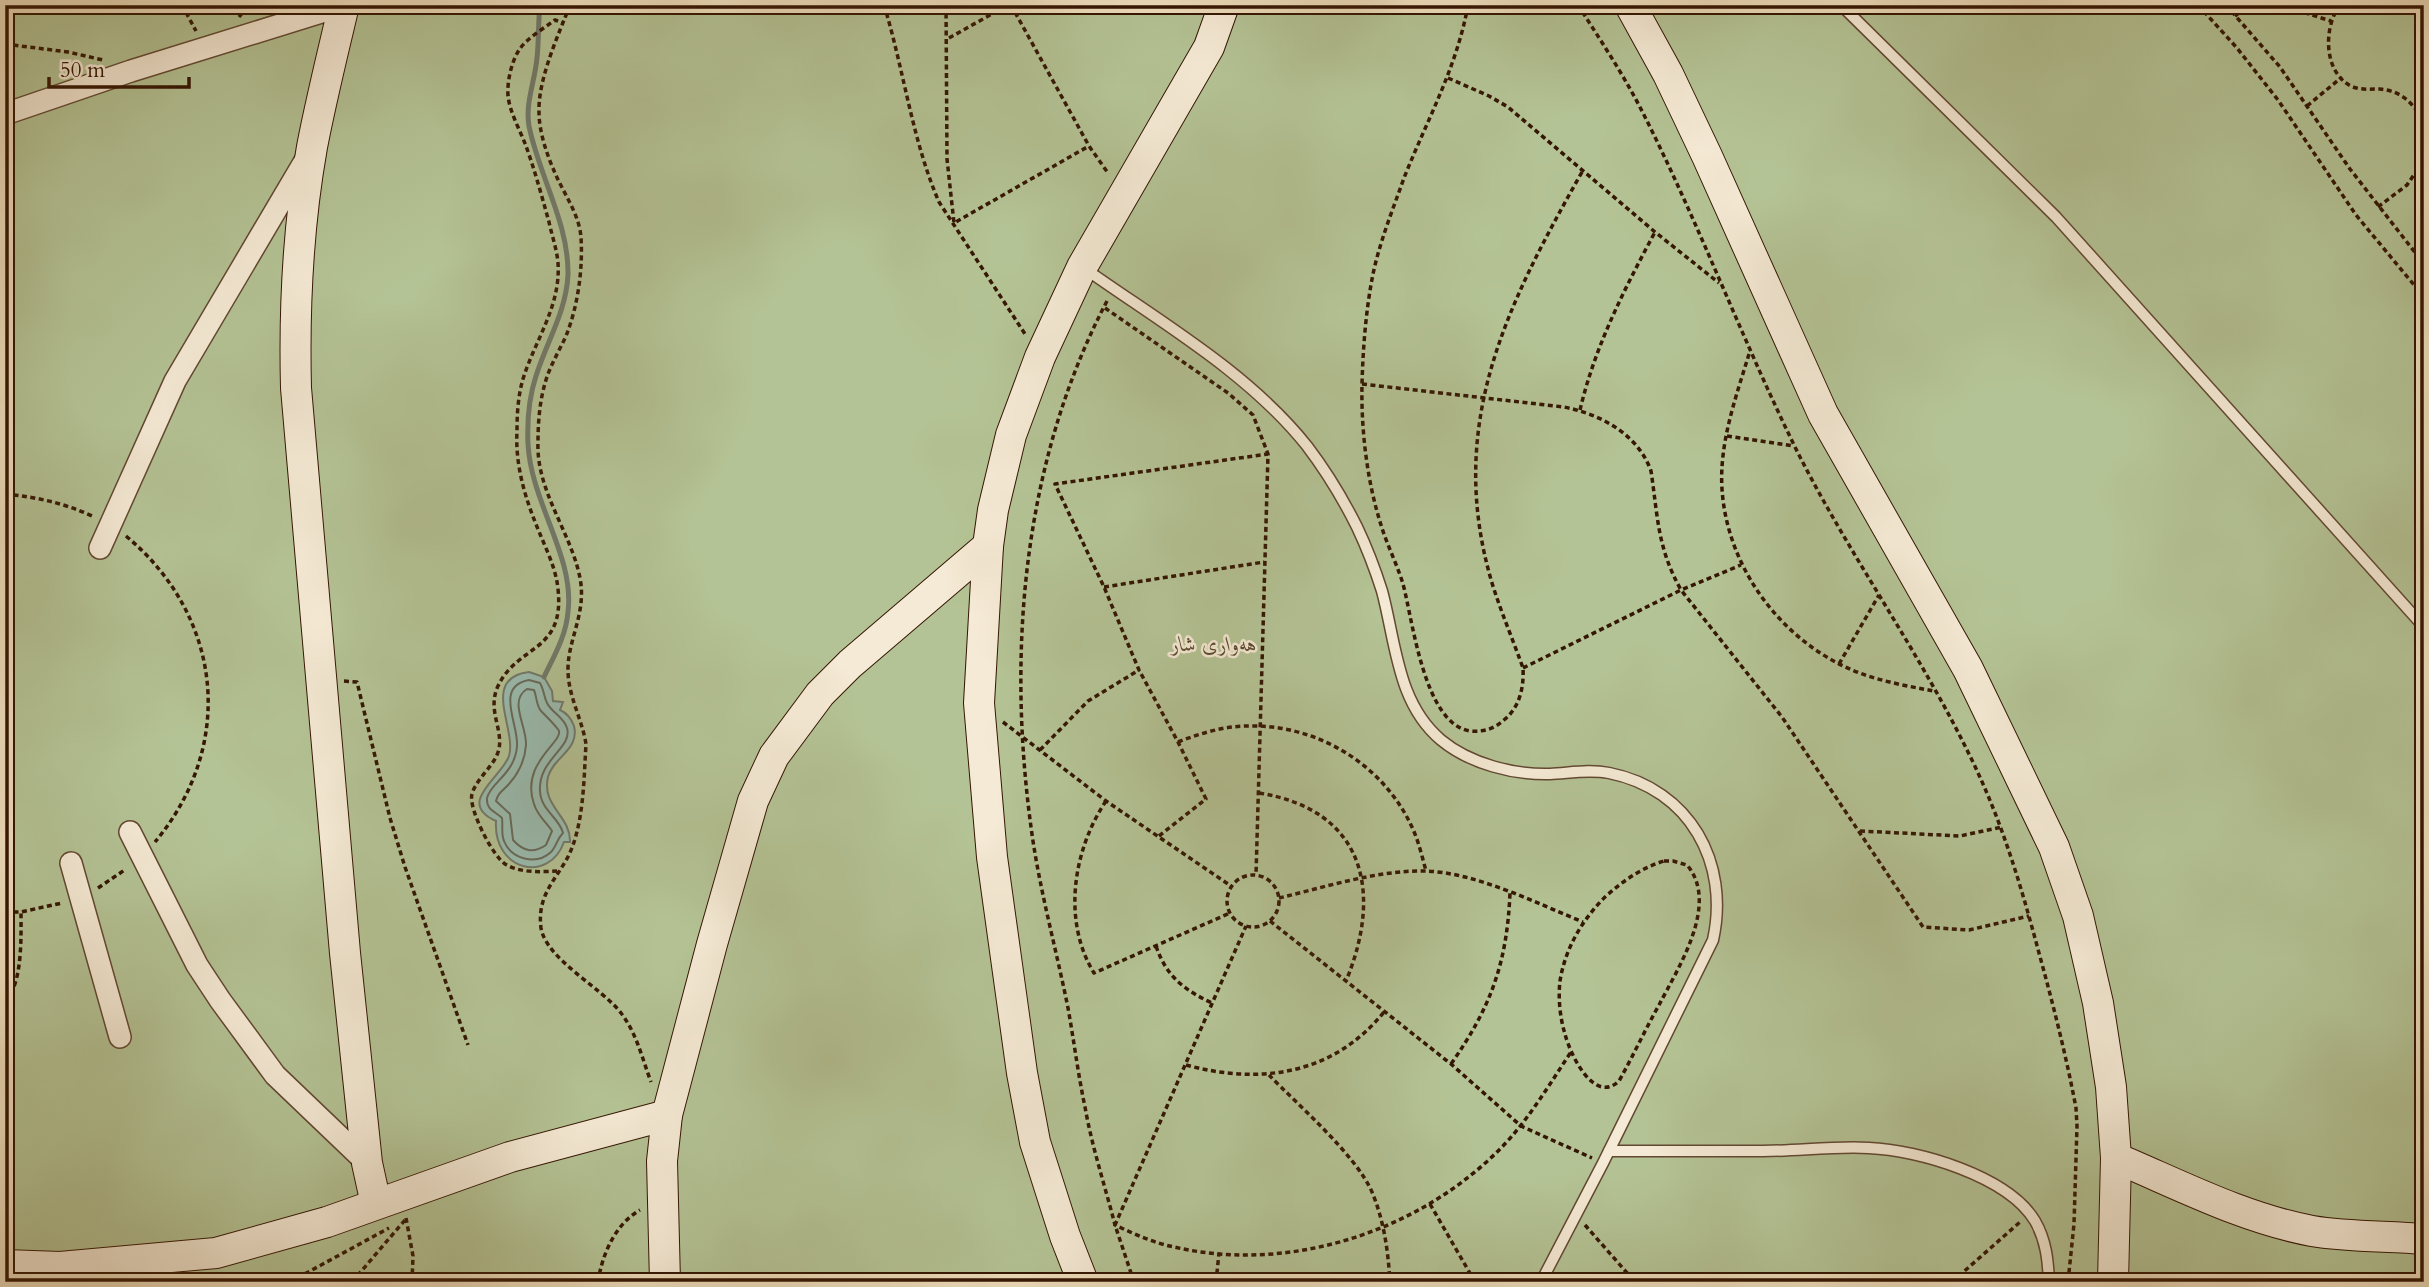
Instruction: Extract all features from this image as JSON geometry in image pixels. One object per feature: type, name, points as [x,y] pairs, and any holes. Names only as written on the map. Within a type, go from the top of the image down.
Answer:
[{"type":"street","points":[[5,114],[131,71],[344,5]]},
{"type":"street","points":[[344,5],[312,148],[302,224],[295,334],[296,388],[345,953],[367,1163]]},
{"type":"street","points":[[1083,1282],[1051,1198],[1035,1142],[1022,1073],[992,857],[979,703],[988,546],[993,510],[1011,435],[1040,357],[1082,267],[1209,47],[1224,5]]},
{"type":"street","points":[[1630,5],[1668,74],[1707,156],[1823,414],[1968,668],[2054,847],[2078,916],[2098,1003],[2111,1087],[2116,1158],[2113,1282]]},
{"type":"street","points":[[100,548],[175,381],[312,148]]},
{"type":"street","points":[[665,1282],[662,1161],[667,1115],[753,801],[774,756],[820,694],[850,664],[988,546]]},
{"type":"street","points":[[130,832],[197,965],[220,1000],[275,1075],[367,1163],[394,1207]]},
{"type":"street","points":[[71,863],[120,1037]]},
{"type":"street","points":[[5,1265],[60,1267],[216,1253],[394,1207],[510,1157],[667,1115]]},
{"type":"street","points":[[2116,1158],[2245,1213],[2277,1223],[2314,1231],[2424,1239]]},
{"type":"lane","points":[[1841,5],[2056,217],[2424,626]]},
{"type":"lane","points":[[1082,267],[1194,345],[1246,387],[1285,421],[1324,470],[1356,525],[1375,570],[1409,699],[1422,722],[1443,743],[1464,754],[1512,771],[1541,774],[1594,771],[1629,779],[1661,795],[1684,815],[1699,834],[1716,876],[1719,908],[1713,940],[1604,1163],[1541,1282]]},
{"type":"lane","points":[[1609,1151],[1882,1149],[1931,1159],[2006,1192],[2029,1213],[2045,1246],[2049,1282]]},
{"type":"path","points":[[182,5],[205,49]]},
{"type":"path","points":[[570,5],[544,79],[539,111],[540,127],[553,168],[578,223],[581,236],[578,294],[544,389],[538,446],[546,490],[575,559],[580,580],[580,621],[568,671],[573,702],[584,729],[586,744],[576,835],[569,855],[552,879],[543,903],[541,918],[544,939],[564,962],[607,997],[628,1023],[667,1115]]},
{"type":"path","points":[[884,5],[899,55],[923,161],[939,202],[1040,357]]},
{"type":"path","points":[[946,5],[947,159],[954,223]]},
{"type":"path","points":[[948,39],[1010,5],[1089,146],[1123,195]]},
{"type":"path","points":[[1468,5],[1457,53],[1405,176],[1373,273],[1362,384],[1368,466],[1380,523],[1402,582],[1423,666],[1442,712],[1455,726],[1464,729],[1482,731],[1497,726],[1508,717],[1520,696],[1524,681],[1524,668],[1492,583],[1479,519],[1477,443],[1482,397],[1494,356],[1525,278],[1583,172]]},
{"type":"path","points":[[1578,5],[1643,112],[1750,352],[1820,496],[1936,691],[1967,750],[2002,827],[2029,916],[2076,1108],[2074,1224],[2068,1282]]},
{"type":"path","points":[[2198,5],[2271,90],[2356,215],[2424,297]]},
{"type":"path","points":[[2226,5],[2280,67],[2378,207],[2424,264]]},
{"type":"path","points":[[2235,16],[2249,5]]},
{"type":"path","points":[[2280,5],[2331,20]]},
{"type":"path","points":[[2340,5],[2328,31],[2329,52],[2342,77],[2351,86],[2389,91],[2405,97],[2422,116],[2424,124]]},
{"type":"path","points":[[559,870],[532,871],[505,864],[476,817],[471,799],[477,783],[498,752],[499,737],[494,715],[496,691],[506,673],[550,634],[555,626],[559,600],[554,570],[529,506],[516,452],[523,380],[551,312],[556,295],[558,263],[541,196],[508,98],[512,64],[519,49],[555,20],[563,23]]},
{"type":"path","points":[[5,44],[78,54],[107,61],[131,71]]},
{"type":"path","points":[[2307,106],[2342,77]]},
{"type":"path","points":[[1448,78],[1508,107],[1721,285]]},
{"type":"path","points":[[954,223],[1089,146]]},
{"type":"path","points":[[2378,207],[2407,185],[2424,160]]},
{"type":"path","points":[[1580,410],[1588,376],[1605,330],[1655,232]]},
{"type":"path","points":[[1113,289],[1090,333],[1071,382],[1048,453],[1032,526],[1020,675],[1021,735],[1031,829],[1068,1009],[1085,1110],[1115,1225],[1134,1282]]},
{"type":"path","points":[[1105,309],[1228,393],[1253,415],[1268,454],[1256,875]]},
{"type":"path","points":[[1750,352],[1727,436],[1722,488],[1728,522],[1741,565],[1752,585],[1786,625],[1812,647],[1839,664],[1869,677],[1936,691]]},
{"type":"path","points":[[1362,384],[1580,410],[1617,429],[1635,444],[1648,461],[1659,538],[1681,590],[1782,717],[1923,926],[1969,930],[2029,916]]},
{"type":"path","points":[[1727,436],[1795,446]]},
{"type":"path","points":[[1159,836],[1206,799],[1139,670],[1104,587],[1055,484],[1268,454]]},
{"type":"path","points":[[1104,587],[1264,562]]},
{"type":"path","points":[[1524,668],[1681,590],[1741,565]]},
{"type":"path","points":[[5,912],[21,912],[57,905],[90,892],[121,874],[172,822],[190,791],[202,757],[208,722],[208,685],[202,650],[190,616],[172,584]]},
{"type":"path","points":[[1839,664],[1879,595]]},
{"type":"path","points":[[1040,750],[1088,701],[1139,670]]},
{"type":"path","points":[[321,680],[357,682],[390,818],[468,1045]]},
{"type":"path","points":[[1178,742],[1225,728],[1259,726],[1303,733],[1325,740],[1372,771],[1388,788],[1412,826],[1426,871]]},
{"type":"path","points":[[1021,735],[1106,800],[1231,886]]},
{"type":"path","points":[[1259,793],[1286,799],[1320,814],[1347,842],[1356,859],[1365,909],[1357,953],[1346,981]]},
{"type":"path","points":[[1106,800],[1091,827],[1077,874],[1076,929],[1084,957],[1094,973],[1230,913]]},
{"type":"path","points":[[1860,831],[1959,836],[2002,827]]},
{"type":"path","points":[[1664,861],[1687,865],[1696,880],[1699,905],[1693,935],[1619,1081],[1612,1087],[1598,1086],[1586,1076],[1571,1052],[1561,1016],[1560,983],[1568,952],[1583,922],[1612,891],[1634,874],[1655,864],[1664,861]]},
{"type":"path","points":[[1279,898],[1361,879],[1426,871],[1467,878],[1510,892],[1583,922]]},
{"type":"path","points":[[1256,875],[1272,883],[1279,898],[1275,914],[1270,921],[1263,925],[1246,926],[1238,923],[1230,913],[1226,901],[1231,886],[1239,879],[1256,875]]},
{"type":"path","points":[[1451,1064],[1474,1032],[1499,973],[1510,892]]},
{"type":"path","points":[[5,1000],[14,991],[18,977],[21,912]]},
{"type":"path","points":[[1270,921],[1451,1064],[1521,1126],[1604,1163]]},
{"type":"path","points":[[1115,1225],[1246,926]]},
{"type":"path","points":[[1156,946],[1172,977],[1189,991],[1213,1003]]},
{"type":"path","points":[[1186,1065],[1230,1074],[1269,1075],[1308,1066],[1344,1049],[1372,1027],[1384,1012]]},
{"type":"path","points":[[1115,1225],[1175,1248],[1254,1255],[1282,1253],[1340,1241],[1384,1227],[1430,1204],[1482,1165],[1521,1126],[1571,1052]]},
{"type":"path","points":[[1269,1075],[1358,1169],[1371,1191],[1384,1227],[1390,1282]]},
{"type":"path","points":[[1430,1204],[1475,1282]]},
{"type":"path","points":[[290,1282],[394,1207]]},
{"type":"path","points":[[352,1282],[394,1207]]},
{"type":"path","points":[[394,1207],[413,1256],[412,1282]]},
{"type":"path","points":[[598,1282],[603,1257],[627,1220],[641,1209],[662,1207]]},
{"type":"path","points":[[1952,1282],[2029,1213]]},
{"type":"path","points":[[1576,1215],[1635,1282]]},
{"type":"path","points":[[1216,1282],[1219,1253]]},
{"type":"green space","name":"هەواری شار","points":[[5,5],[2424,5],[2424,1282],[5,1282]]},
{"type":"water","points":[[529,672],[544,677],[552,691],[553,701],[563,702],[560,710],[572,721],[575,734],[570,747],[551,770],[547,787],[552,803],[566,825],[570,842],[564,842],[557,855],[547,863],[535,867],[512,861],[497,838],[496,821],[484,814],[480,806],[484,790],[509,756],[509,732],[503,694],[506,684],[514,676]]},
{"type":"waterway","points":[[540,5],[537,58],[528,117],[534,145],[564,237],[568,275],[560,314],[534,384],[528,418],[531,466],[559,550],[568,591],[565,629],[544,677]]}]
